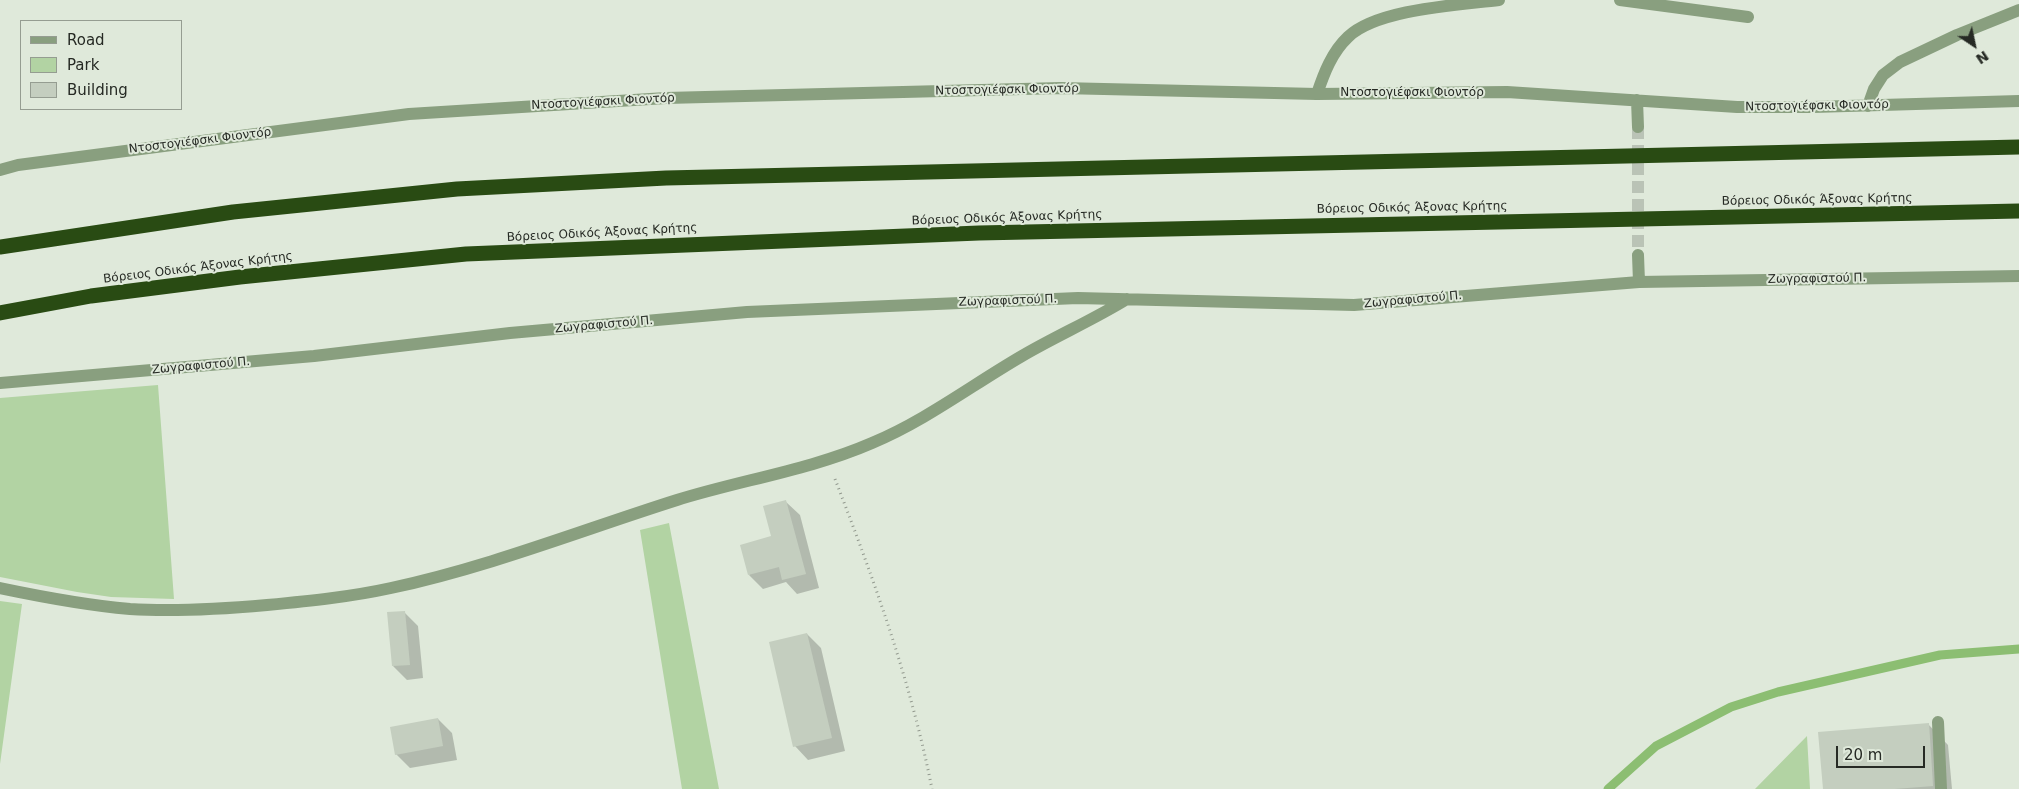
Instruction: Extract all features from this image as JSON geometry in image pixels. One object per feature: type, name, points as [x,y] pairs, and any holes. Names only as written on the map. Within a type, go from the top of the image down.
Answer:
[{"type":"highway","points":[[0,247],[232,212],[457,189],[666,178],[2019,147]]},
{"type":"highway","name":"Βόρειος Οδικός Άξονας Κρήτης","points":[[0,313],[90,296],[230,278],[476,253],[979,233],[2019,211]]},
{"type":"street","points":[[1317,94],[1334,54],[1347,38],[1363,26],[1386,17],[1499,0]]},
{"type":"street","points":[[1620,0],[1748,17]]},
{"type":"street","points":[[1868,106],[1874,89],[1883,75],[1900,62],[1957,35],[2019,10]]},
{"type":"street","name":"Ντοστογιέφσκι Φιοντόρ","points":[[0,170],[18,165],[408,114],[666,98],[1061,88],[1317,94],[1507,92],[1737,106],[1868,106],[2019,101]]},
{"type":"street","points":[[1637,100],[1638,127]]},
{"type":"street","points":[[1638,255],[1639,282]]},
{"type":"street","name":"Ζωγραφιστού Π.","points":[[0,383],[285,359],[510,334],[746,312],[1078,298],[1354,305],[1639,282],[2019,276]]},
{"type":"street","points":[[0,588],[97,606],[133,609],[219,608],[303,602],[359,594],[420,581],[492,561],[677,500],[828,459],[872,443],[906,427],[1021,356],[1107,312],[1127,299]]},
{"type":"street","points":[[1938,722],[1940,789]]},
{"type":"path","points":[[828,459],[861,545],[904,671],[921,734],[932,789]]},
{"type":"green space","points":[[158,385],[174,599],[111,597],[0,577],[0,398]]},
{"type":"green space","points":[[669,523],[719,789],[682,789],[640,530]]},
{"type":"green space","points":[[0,601],[22,604],[0,764]]},
{"type":"green space","points":[[1807,736],[1810,789],[1755,789]]},
{"type":"building","points":[[786,500],[806,574],[782,580],[779,567],[748,575],[740,545],[771,536],[763,506]]},
{"type":"building","points":[[405,611],[410,665],[392,666],[387,612]]},
{"type":"building","points":[[807,633],[832,738],[793,747],[769,642]]},
{"type":"building","points":[[438,718],[443,746],[395,755],[390,727]]},
{"type":"building","points":[[1929,723],[1933,786],[1894,789],[1823,789],[1818,732]]},
{"type":"waterway","points":[[1608,789],[1656,746],[1731,707],[1778,692],[1940,655],[2019,649]]},
{"type":"tunnel","points":[[1638,127],[1638,255]]}]
